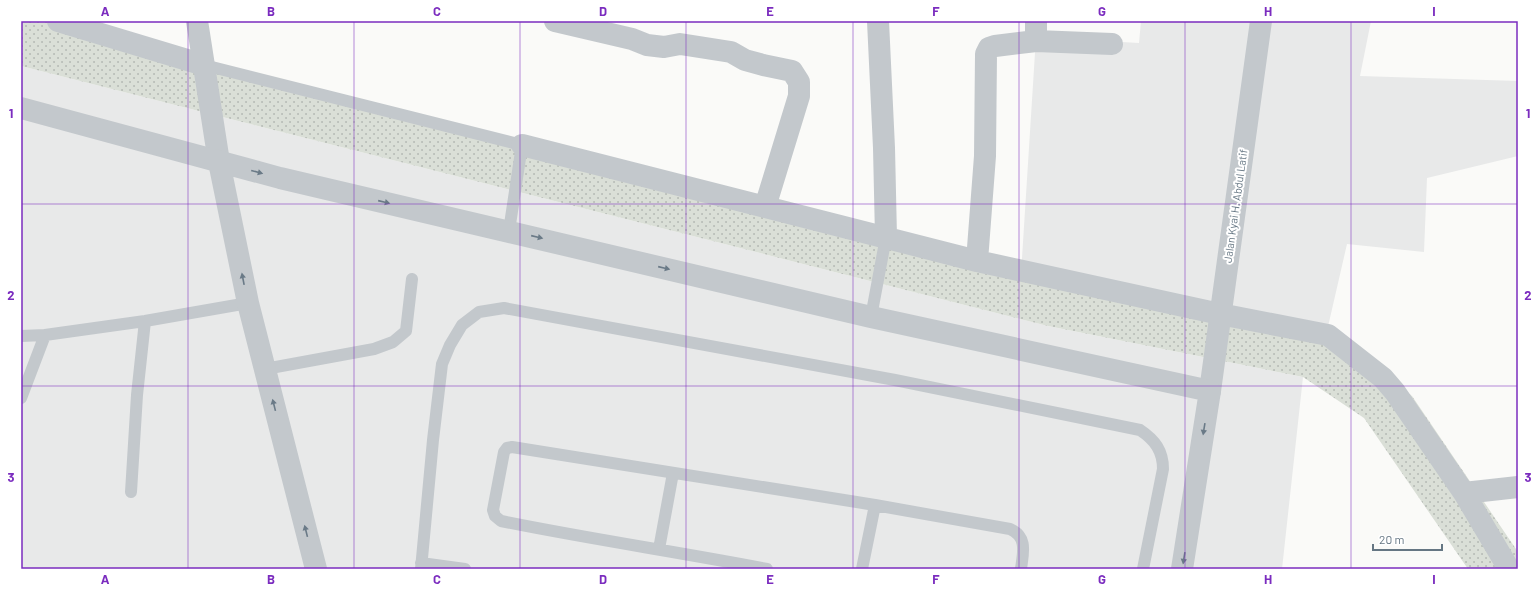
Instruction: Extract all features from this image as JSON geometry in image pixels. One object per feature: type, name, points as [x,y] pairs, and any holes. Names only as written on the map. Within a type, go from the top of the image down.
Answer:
[{"type":"street","points":[[58,21],[209,66]]},
{"type":"street","points":[[197,21],[209,66],[219,162],[248,303],[316,569]]},
{"type":"street","points":[[555,21],[632,39],[647,45],[664,47],[680,44],[731,52],[745,60],[763,66],[792,71],[799,82],[799,96],[765,207]]},
{"type":"street","points":[[878,21],[884,148],[886,236]]},
{"type":"street","name":"Jalan Kyai H. Abdul Latif","points":[[1182,569],[1210,391],[1261,21]]},
{"type":"street","points":[[977,261],[985,156],[986,54],[989,48],[1036,31],[1112,44]]},
{"type":"street","points":[[21,108],[219,162],[871,317],[1210,391]]},
{"type":"street","points":[[522,145],[765,207],[886,236],[977,261],[1220,314],[1328,335],[1383,378],[1407,409],[1464,493],[1509,569]]},
{"type":"street","points":[[1464,493],[1518,487]]},
{"type":"lane","points":[[209,66],[522,145],[509,231]]},
{"type":"lane","points":[[871,317],[886,236]]},
{"type":"lane","points":[[265,369],[374,349],[393,342],[406,331],[412,278]]},
{"type":"lane","points":[[21,336],[45,335],[145,321],[248,303]]},
{"type":"lane","points":[[465,569],[421,566],[442,364],[450,345],[462,325],[479,312],[504,308],[895,380],[1140,430],[1152,438],[1163,459],[1163,469],[1143,569]]},
{"type":"lane","points":[[131,492],[137,395],[145,321]]},
{"type":"lane","points":[[21,398],[45,335]]},
{"type":"lane","points":[[767,569],[723,565],[659,549],[573,536],[501,521],[495,516],[494,510],[504,452],[507,448],[512,447],[876,505],[1010,529],[1017,532],[1024,543],[1021,569]]},
{"type":"lane","points":[[659,549],[673,473]]},
{"type":"lane","points":[[862,569],[876,505]]},
{"type":"shaded area","points":[[21,21],[48,21],[1021,274],[1327,331],[1412,396],[1518,552],[1518,569],[1468,569],[1364,418],[1303,377],[1048,326],[21,66]]},
{"type":"shaded area","points":[[1141,21],[1371,21],[1360,76],[1518,81],[1518,156],[1427,178],[1424,252],[1347,244],[1327,331],[1021,274],[1036,37],[1139,43]]},
{"type":"shaded area","points":[[21,66],[1048,326],[1303,377],[1282,569],[21,569]]}]
